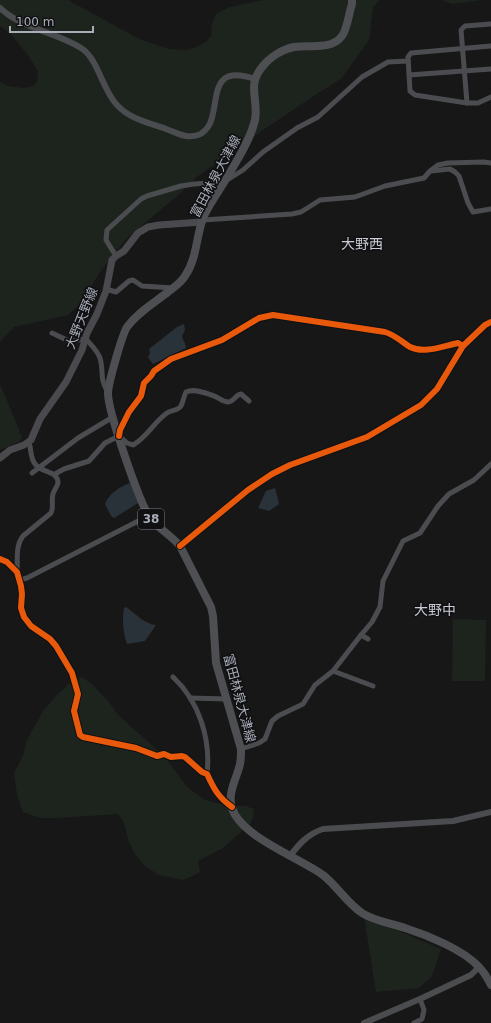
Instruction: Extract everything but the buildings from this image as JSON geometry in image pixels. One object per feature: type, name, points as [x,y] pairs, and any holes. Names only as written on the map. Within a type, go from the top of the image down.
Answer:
[{"type":"main road","points":[[254,79],[263,65],[280,52],[294,47],[326,46],[336,43],[343,36],[352,0]]},
{"type":"main road","name":"富田林泉大津線","points":[[232,807],[232,791],[240,764],[241,749],[216,663],[211,607],[180,546],[174,538],[148,516],[119,436],[108,393],[121,341],[126,328],[139,314],[174,288],[185,277],[193,261],[203,221],[216,194],[232,171],[253,126],[256,110],[254,79]]},
{"type":"main road","name":"大野天野線","points":[[0,458],[10,450],[24,445],[31,440],[40,419],[74,367],[106,289],[112,260],[124,251],[138,233],[148,228],[159,225],[203,221]]},
{"type":"main road","points":[[232,807],[240,823],[269,844],[323,875],[363,913],[432,938],[459,951],[479,967],[491,985]]},
{"type":"street","points":[[0,8],[10,17],[82,48],[92,60],[109,95],[123,110],[134,117],[187,137],[198,135],[208,129],[212,118],[216,93],[221,82],[238,74],[254,79]]},
{"type":"street","points":[[467,103],[461,30],[466,26],[491,24]]},
{"type":"street","points":[[491,46],[411,54],[408,57],[410,91],[415,95],[467,103],[478,103],[491,97]]},
{"type":"street","points":[[116,256],[106,240],[106,230],[141,199],[181,186],[224,182],[243,170],[263,152],[297,128],[318,117],[362,77],[388,62],[408,62]]},
{"type":"street","points":[[409,75],[491,68]]},
{"type":"street","points":[[203,221],[301,212],[320,200],[355,198],[385,186],[424,178],[438,165],[448,163],[491,163]]},
{"type":"street","points":[[430,171],[450,169],[455,172],[459,176],[468,203],[473,212],[491,209]]},
{"type":"street","points":[[106,289],[116,292],[129,281],[133,280],[142,286],[174,288]]},
{"type":"street","points":[[119,436],[120,430],[129,412],[142,396],[144,383],[152,376],[154,371],[171,359],[222,340],[265,316],[272,315],[386,332],[392,334],[412,348],[423,350],[458,343],[463,346]]},
{"type":"street","points":[[180,546],[248,490],[272,474],[290,465],[367,437],[421,405],[437,389],[463,346],[485,325],[491,322]]},
{"type":"street","points":[[52,333],[69,341],[86,339],[96,350],[100,358],[103,385],[108,393]]},
{"type":"street","points":[[119,436],[127,443],[133,445],[137,443],[167,413],[178,409],[181,406],[186,392],[190,390],[213,395],[227,402],[232,401],[241,394],[249,401]]},
{"type":"street","points":[[32,473],[78,438],[113,417]]},
{"type":"street","points":[[55,474],[64,469],[89,461],[106,443],[119,436]]},
{"type":"street","points":[[17,572],[19,540],[51,513],[53,509],[53,494],[58,483],[55,474],[38,468],[34,463],[30,453],[30,446]]},
{"type":"street","points":[[241,749],[259,743],[265,739],[272,721],[278,716],[303,704],[315,686],[333,671],[372,622],[380,607],[383,581],[403,541],[420,533],[438,506],[449,494],[474,480],[491,464]]},
{"type":"street","points":[[20,580],[27,578],[148,516]]},
{"type":"street","points":[[0,559],[12,565],[17,572],[20,580],[22,594],[21,608],[24,617],[31,626],[50,639],[56,646],[72,673],[78,694],[74,711],[80,735],[83,737],[136,748],[157,756],[164,754],[171,757],[182,756],[202,772],[207,774]]},
{"type":"street","points":[[361,635],[368,639]]},
{"type":"street","points":[[333,671],[373,686]]},
{"type":"street","points":[[173,677],[184,687],[199,714],[209,759],[207,774],[215,791],[221,799],[232,807]]},
{"type":"street","points":[[190,698],[227,699]]},
{"type":"street","points":[[290,856],[298,845],[307,837],[323,829],[454,821],[491,812]]},
{"type":"street","points":[[364,1023],[471,975],[479,967]]},
{"type":"street","points":[[414,1023],[422,1019],[424,1010],[420,999]]},
{"type":"shaded area","points":[[0,0],[68,0],[139,39],[169,49],[187,50],[206,42],[211,36],[212,24],[216,14],[230,7],[263,0],[379,0],[373,8],[369,40],[341,79],[257,134],[198,176],[176,197],[125,240],[100,272],[81,303],[68,315],[14,327],[0,342],[0,82],[8,86],[24,88],[33,86],[37,82],[38,75],[37,70],[30,58],[11,34],[0,26]]},
{"type":"shaded area","points":[[442,0],[483,0],[452,4]]},
{"type":"shaded area","points":[[184,324],[185,330],[182,336],[186,348],[153,364],[148,357],[150,353],[149,349],[177,327]]},
{"type":"shaded area","points":[[0,384],[22,437],[20,441],[0,450]]},
{"type":"shaded area","points":[[130,483],[138,503],[114,518],[111,516],[105,504],[115,491]]},
{"type":"shaded area","points":[[275,488],[279,504],[269,511],[258,508],[266,491]]},
{"type":"shaded area","points":[[126,607],[148,623],[156,625],[145,641],[127,644],[123,622],[124,608]]},
{"type":"shaded area","points":[[453,619],[486,620],[485,681],[452,681]]},
{"type":"shaded area","points":[[82,677],[92,684],[108,701],[118,715],[165,757],[187,787],[205,800],[228,806],[246,806],[254,809],[250,824],[223,848],[198,861],[200,872],[183,880],[159,875],[145,866],[136,856],[129,842],[123,820],[118,814],[40,818],[23,812],[17,795],[14,773],[23,756],[27,740],[43,711],[69,684]]},
{"type":"shaded area","points":[[364,916],[441,949],[432,976],[419,988],[376,992]]},
{"type":"cycle path","points":[[119,436],[120,430],[129,412],[141,396],[144,383],[154,371],[171,359],[222,340],[259,318],[273,315],[385,332],[389,333],[410,347],[421,350],[434,349],[458,343],[463,346]]},
{"type":"cycle path","points":[[180,546],[248,490],[272,474],[290,465],[367,437],[421,405],[437,389],[463,346],[485,325],[491,322]]},
{"type":"cycle path","points":[[0,559],[7,562],[17,572],[21,586],[21,608],[24,617],[31,626],[50,639],[56,646],[72,673],[78,694],[74,711],[80,735],[83,737],[136,748],[157,756],[164,754],[171,757],[185,757],[202,772],[207,774],[223,800],[232,807]]},
{"type":"district","name":"大野西","points":[[362,244]]},
{"type":"district","name":"大野中","points":[[435,610]]}]
